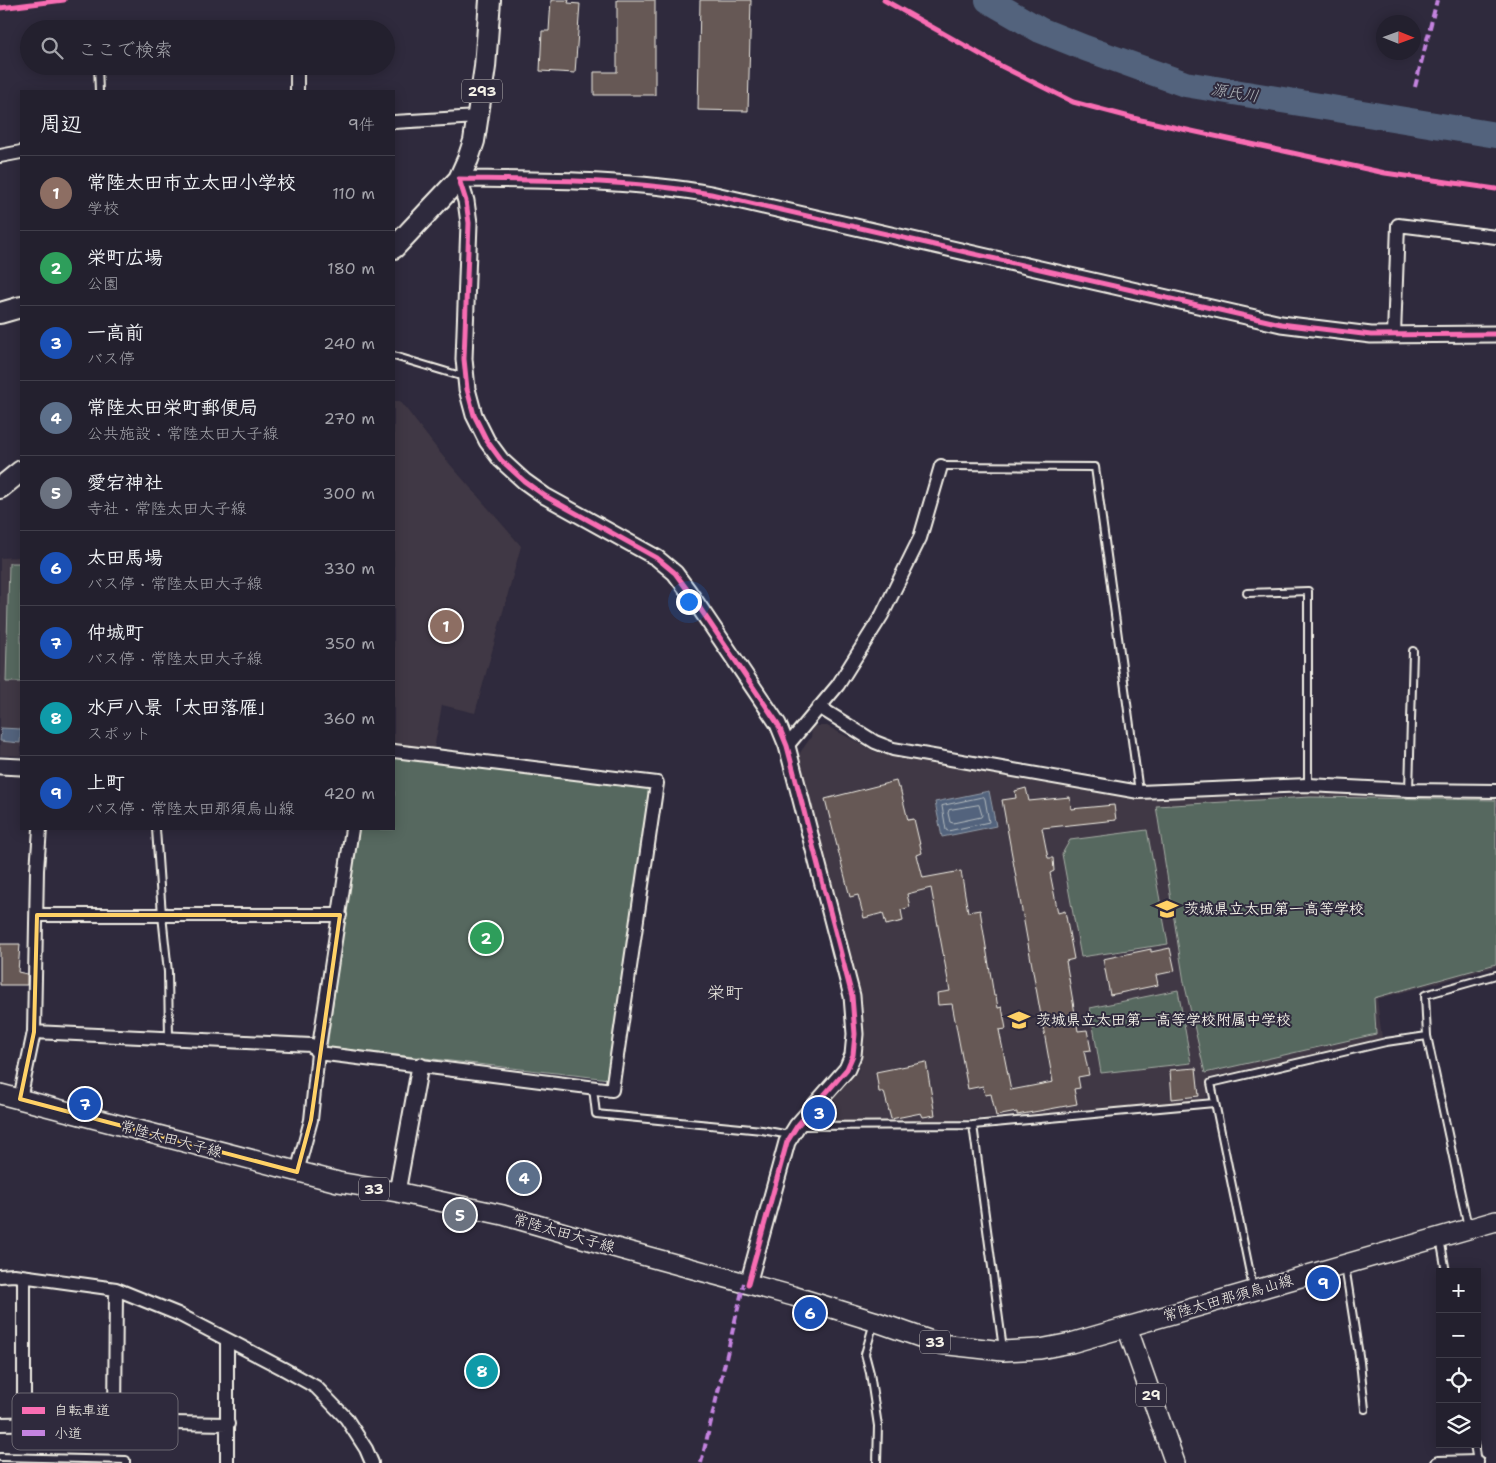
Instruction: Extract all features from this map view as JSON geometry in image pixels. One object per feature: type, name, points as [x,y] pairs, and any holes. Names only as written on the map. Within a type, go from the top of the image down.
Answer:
[{"type":"highway","name":"293","points":[[396,244],[459,179],[468,159],[474,141],[485,67],[490,0]]},
{"type":"highway","points":[[0,313],[20,307]]},
{"type":"highway","points":[[0,488],[20,472]]},
{"type":"main road","name":"常陸太田大子線","points":[[0,1094],[338,1182],[397,1192],[503,1215],[874,1321],[940,1344],[1003,1350],[1040,1349],[1071,1343],[1127,1327]]},
{"type":"main road","name":"常陸太田那須烏山線","points":[[1127,1327],[1496,1221]]},
{"type":"main road","name":"29","points":[[1127,1327],[1175,1463]]},
{"type":"street","points":[[296,75],[296,90]]},
{"type":"street","points":[[395,122],[478,117]]},
{"type":"street","points":[[0,156],[20,152]]},
{"type":"street","points":[[748,1284],[787,1142],[794,1130],[847,1069],[853,1055],[855,1034],[852,996],[787,746],[778,724],[675,573],[657,558],[545,496],[518,476],[501,460],[487,441],[474,415],[467,389],[464,359],[469,222],[466,201],[459,179],[614,182],[670,187],[711,194],[1281,324],[1371,335],[1496,334]]},
{"type":"street","points":[[1394,335],[1398,225],[1496,237]]},
{"type":"street","points":[[787,746],[838,685],[882,616],[920,538],[941,466]]},
{"type":"street","points":[[819,707],[875,742],[893,749],[1139,792],[1308,785],[1409,790],[1496,790]]},
{"type":"street","points":[[34,1032],[311,1045],[318,1053],[612,1090],[658,783],[395,751]]},
{"type":"street","points":[[0,766],[20,767]]},
{"type":"street","points":[[20,1099],[34,1032],[37,870],[40,830]]},
{"type":"street","points":[[297,1172],[311,1120],[318,1053],[352,830]]},
{"type":"street","points":[[36,914],[340,916]]},
{"type":"street","points":[[397,1192],[420,1066]]},
{"type":"street","points":[[0,1276],[24,1277],[116,1289],[178,1314],[316,1387],[346,1418],[366,1449],[372,1463]]},
{"type":"street","points":[[24,1277],[24,1393]]},
{"type":"street","points":[[115,1393],[116,1289]]},
{"type":"street","points":[[227,1340],[227,1463]]},
{"type":"street","points":[[178,1423],[228,1424]]},
{"type":"street","points":[[1438,1463],[1477,1462]]},
{"type":"lane","points":[[98,75],[99,90]]},
{"type":"lane","points":[[395,356],[466,378]]},
{"type":"lane","points":[[941,466],[1095,467],[1139,792]]},
{"type":"lane","points":[[1247,593],[1308,591],[1308,785]]},
{"type":"lane","points":[[1409,790],[1413,651]]},
{"type":"lane","points":[[156,830],[168,972],[169,1037]]},
{"type":"lane","points":[[1468,1228],[1427,1036],[1424,995],[1496,975]]},
{"type":"lane","points":[[1254,1292],[1211,1083],[1386,1042],[1427,1036]]},
{"type":"lane","points":[[593,1088],[596,1114],[762,1130],[973,1125],[1214,1103]]},
{"type":"lane","points":[[973,1125],[1003,1350]]},
{"type":"lane","points":[[1440,1237],[1445,1268]]},
{"type":"lane","points":[[1344,1265],[1360,1362],[1365,1410]]},
{"type":"lane","points":[[874,1321],[865,1354],[870,1373],[878,1426],[877,1463]]},
{"type":"lane","points":[[1475,1448],[1477,1462]]},
{"type":"lane","points":[[0,1457],[126,1460],[126,1463]]},
{"type":"highlighted area","points":[[37,915],[340,915],[311,1120],[297,1172],[20,1099],[34,1032]]},
{"type":"shaded area","points":[[395,401],[400,401],[441,454],[521,546],[475,713],[442,705],[434,749],[395,743]]},
{"type":"shaded area","points":[[20,557],[20,756],[0,755],[0,558]]},
{"type":"shaded area","name":"茨城県立太田第一高等学校","points":[[814,726],[827,726],[876,752],[1112,795],[1144,798],[1266,797],[1307,792],[1385,797],[1406,794],[1496,794],[1496,967],[1377,999],[1382,1038],[1208,1078],[1208,1094],[1204,1100],[958,1120],[823,1122],[821,1116],[823,1109],[858,1071],[864,1041],[862,1015],[855,981],[797,757],[811,737]]},
{"type":"green space","points":[[9,563],[20,563],[20,682],[6,682]]},
{"type":"green space","points":[[395,755],[648,786],[651,792],[609,1079],[327,1047],[357,830],[395,830]]},
{"type":"green space","points":[[1310,797],[1496,800],[1496,964],[1374,998],[1376,1034],[1205,1073],[1184,982],[1156,806]]},
{"type":"green space","points":[[1147,830],[1168,944],[1081,957],[1062,854],[1070,840]]},
{"type":"green space","points":[[1178,990],[1191,1063],[1101,1073],[1090,1008]]},
{"type":"water","points":[[1,728],[20,729],[20,743],[0,741]]},
{"type":"water","points":[[989,791],[996,826],[942,837],[935,802]]},
{"type":"building","points":[[551,0],[569,0],[568,3],[580,4],[575,73],[540,71],[542,31],[549,31]]},
{"type":"building","points":[[617,0],[655,0],[655,95],[594,95],[594,72],[617,72]]},
{"type":"building","points":[[700,0],[751,0],[748,111],[698,110]]},
{"type":"building","points":[[896,781],[898,788],[900,788],[908,820],[914,819],[922,853],[917,855],[923,878],[961,871],[968,912],[980,910],[994,996],[996,996],[998,1008],[1002,1007],[1006,1029],[999,1030],[1011,1090],[1053,1082],[1002,800],[1016,798],[1015,791],[1026,788],[1029,801],[1070,797],[1071,809],[1114,805],[1116,820],[1042,828],[1048,858],[1053,858],[1054,871],[1050,873],[1058,913],[1065,911],[1074,959],[1066,961],[1078,1031],[1087,1030],[1091,1050],[1084,1051],[1089,1075],[1078,1077],[1080,1088],[1074,1089],[1077,1104],[1017,1115],[1017,1112],[996,1116],[991,1094],[985,1095],[983,1086],[968,1089],[952,1004],[938,1005],[937,993],[950,991],[931,888],[907,894],[910,907],[901,910],[903,921],[886,925],[883,913],[864,918],[858,895],[850,897],[825,799]]},
{"type":"building","points":[[0,944],[20,944],[18,972],[27,974],[27,985],[0,985]]},
{"type":"building","points":[[1170,948],[1175,971],[1156,975],[1158,985],[1110,995],[1103,959],[1151,949],[1151,952]]},
{"type":"building","points":[[926,1062],[935,1115],[923,1117],[921,1113],[891,1119],[884,1092],[879,1092],[876,1072]]},
{"type":"building","points":[[1196,1068],[1199,1096],[1172,1099],[1170,1070]]},
{"type":"waterway","name":"源氏川","points":[[988,0],[1040,30],[1185,84],[1496,135]]},
{"type":"marked path","points":[[1415,87],[1437,0]]},
{"type":"marked path","points":[[701,1463],[744,1283]]},
{"type":"cycle path","points":[[0,8],[64,0]]},
{"type":"cycle path","points":[[884,0],[1001,66],[1073,102],[1141,120],[1385,173],[1496,189]]},
{"type":"cycle path","points":[[748,1284],[787,1142],[797,1126],[847,1069],[853,1055],[855,1034],[852,996],[787,746],[778,724],[675,573],[657,558],[545,496],[524,481],[501,460],[487,441],[474,415],[467,389],[464,359],[469,223],[466,201],[459,179],[585,181],[680,189],[711,194],[1281,324],[1371,335],[1496,334]]},
{"type":"place","name":"常陸太田市立太田小学校","points":[[446,626]]},
{"type":"place","name":"茨城県立太田第一高等学校","points":[[1167,909]]},
{"type":"place","name":"栄町広場","points":[[486,938]]},
{"type":"place","name":"茨城県立太田第一高等学校附属中学校","points":[[1019,1020]]},
{"type":"place","name":"仲城町","points":[[85,1104]]},
{"type":"place","name":"一高前","points":[[819,1113]]},
{"type":"place","name":"常陸太田栄町郵便局","points":[[524,1178]]},
{"type":"place","name":"愛宕神社","points":[[460,1215]]},
{"type":"place","name":"上町","points":[[1323,1283]]},
{"type":"place","name":"太田馬場","points":[[810,1313]]},
{"type":"place","name":"水戸八景「太田落雁」","points":[[482,1371]]},
{"type":"district","name":"栄町","points":[[725,993]]}]
